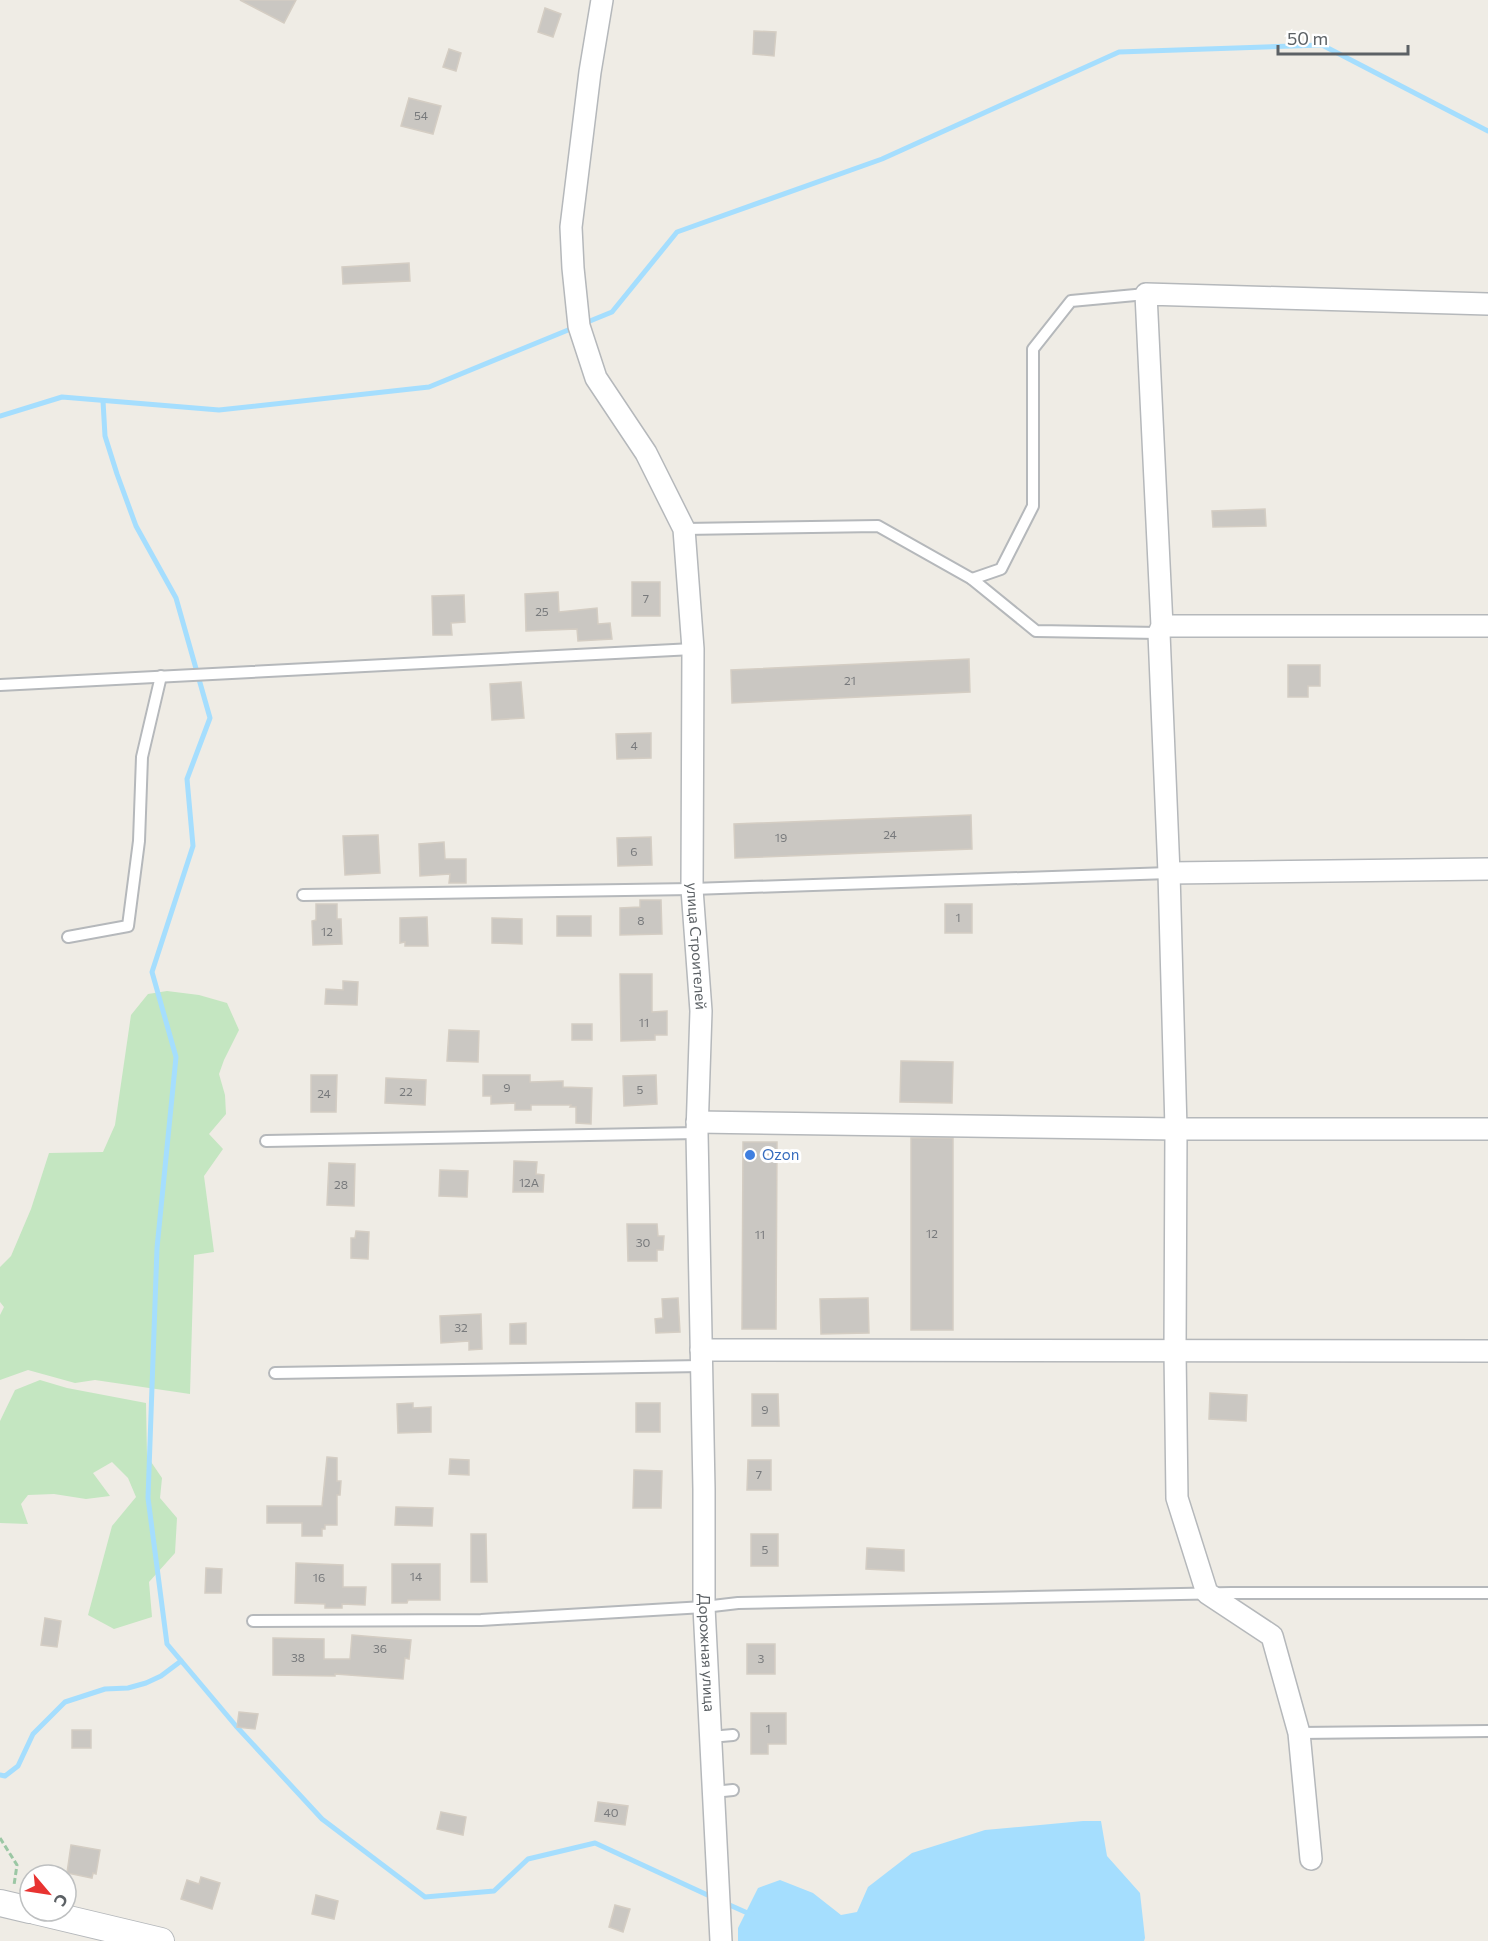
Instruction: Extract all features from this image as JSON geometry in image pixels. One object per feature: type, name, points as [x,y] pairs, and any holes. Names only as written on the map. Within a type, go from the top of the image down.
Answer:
[{"type":"street","points":[[602,0],[590,72],[571,227],[579,326],[596,378],[646,453],[684,529]]},
{"type":"street","points":[[1311,1860],[1299,1733],[1272,1636],[1207,1593],[1177,1498],[1174,1352],[1176,1129],[1161,629],[1146,294],[1488,304]]},
{"type":"street","name":"улица Строителей","points":[[684,529],[693,649],[692,889],[701,1011],[697,1127],[701,1358]]},
{"type":"street","points":[[1161,629],[1488,626]]},
{"type":"street","points":[[1169,873],[1488,869]]},
{"type":"street","points":[[697,1127],[1488,1129]]},
{"type":"street","points":[[701,1358],[998,1349],[1174,1352],[1488,1351]]},
{"type":"street","name":"Дорожная улица","points":[[701,1358],[704,1607],[710,1737],[723,1791],[721,1941]]},
{"type":"street","points":[[78,1921],[161,1941]]},
{"type":"lane","points":[[972,579],[1001,569],[1033,506],[1033,349],[1071,301],[1146,294]]},
{"type":"lane","points":[[684,529],[878,526],[972,579],[1036,632],[1161,629]]},
{"type":"lane","points":[[0,685],[693,649]]},
{"type":"lane","points":[[68,937],[128,926],[139,842],[142,757],[161,676]]},
{"type":"lane","points":[[303,895],[692,889],[1169,873]]},
{"type":"lane","points":[[266,1141],[697,1127]]},
{"type":"lane","points":[[275,1373],[701,1358]]},
{"type":"lane","points":[[253,1621],[481,1620],[738,1603],[1207,1593],[1488,1593]]},
{"type":"lane","points":[[1299,1733],[1488,1731]]},
{"type":"lane","points":[[710,1737],[733,1735]]},
{"type":"path","points":[[0,1838],[17,1865],[18,1886]]},
{"type":"green space","points":[[167,991],[199,995],[227,1003],[239,1030],[219,1074],[225,1095],[226,1114],[209,1134],[223,1149],[204,1176],[214,1252],[194,1255],[190,1394],[95,1380],[75,1383],[28,1370],[0,1380],[0,1315],[4,1307],[0,1302],[0,1267],[11,1256],[31,1209],[49,1153],[103,1152],[115,1125],[131,1015],[148,994]]},
{"type":"green space","points":[[40,1380],[67,1388],[146,1403],[147,1456],[162,1478],[160,1498],[177,1518],[175,1553],[149,1582],[152,1617],[114,1629],[88,1615],[112,1526],[136,1497],[128,1478],[112,1462],[93,1473],[110,1496],[86,1499],[54,1494],[28,1495],[21,1504],[28,1524],[0,1523],[0,1421],[15,1390]]},
{"type":"water","points":[[1101,1821],[1107,1856],[1140,1893],[1144,1941],[738,1941],[738,1928],[758,1888],[780,1880],[813,1893],[841,1915],[857,1912],[868,1887],[912,1853],[985,1830]]},
{"type":"building","points":[[240,0],[296,0],[284,23]]},
{"type":"building","points":[[545,8],[561,14],[553,37],[538,32]]},
{"type":"building","points":[[754,31],[776,32],[774,56],[753,54]]},
{"type":"building","points":[[449,49],[461,53],[456,71],[443,67]]},
{"type":"building","points":[[409,98],[441,106],[433,134],[401,126]]},
{"type":"building","points":[[409,263],[410,281],[343,284],[342,267]]},
{"type":"building","points":[[1265,509],[1266,526],[1213,527],[1212,511]]},
{"type":"building","points":[[632,582],[660,582],[660,616],[632,616]]},
{"type":"building","points":[[558,592],[559,612],[597,608],[598,624],[610,623],[612,639],[578,641],[577,629],[526,631],[525,594]]},
{"type":"building","points":[[464,595],[465,622],[451,623],[452,635],[433,635],[432,596]]},
{"type":"building","points":[[969,659],[970,692],[732,703],[731,670]]},
{"type":"building","points":[[1288,665],[1320,665],[1320,686],[1308,686],[1308,697],[1288,697]]},
{"type":"building","points":[[521,682],[524,718],[492,720],[490,684]]},
{"type":"building","points":[[651,733],[651,758],[617,759],[616,734]]},
{"type":"building","points":[[971,815],[972,849],[735,858],[734,824]]},
{"type":"building","points":[[378,835],[380,873],[345,875],[343,836]]},
{"type":"building","points":[[651,837],[652,865],[618,866],[617,838]]},
{"type":"building","points":[[444,842],[445,859],[466,859],[466,883],[449,883],[450,874],[420,876],[419,844]]},
{"type":"building","points":[[640,900],[661,900],[662,934],[620,935],[620,908],[640,907]]},
{"type":"building","points":[[316,904],[337,904],[337,919],[341,919],[342,944],[313,945],[312,921],[316,920]]},
{"type":"building","points":[[945,904],[972,904],[972,933],[945,933]]},
{"type":"building","points":[[557,916],[591,916],[591,936],[557,936]]},
{"type":"building","points":[[427,917],[428,946],[405,946],[405,942],[400,943],[400,918]]},
{"type":"building","points":[[492,918],[522,919],[522,944],[492,943]]},
{"type":"building","points":[[620,974],[652,974],[652,1012],[667,1011],[667,1035],[655,1035],[655,1040],[621,1041]]},
{"type":"building","points":[[343,981],[358,982],[357,1005],[325,1004],[326,989],[343,990]]},
{"type":"building","points":[[572,1024],[592,1024],[592,1040],[572,1040]]},
{"type":"building","points":[[449,1030],[479,1031],[478,1062],[447,1061]]},
{"type":"building","points":[[901,1061],[953,1062],[952,1103],[900,1102]]},
{"type":"building","points":[[311,1075],[337,1075],[336,1112],[311,1112]]},
{"type":"building","points":[[483,1075],[530,1075],[530,1082],[563,1081],[563,1087],[592,1088],[591,1124],[576,1123],[576,1107],[570,1107],[571,1105],[531,1105],[531,1110],[515,1110],[515,1103],[491,1104],[491,1096],[483,1096]]},
{"type":"building","points":[[656,1075],[657,1104],[624,1106],[623,1076]]},
{"type":"building","points":[[386,1078],[426,1080],[425,1105],[385,1103]]},
{"type":"building","points":[[911,1138],[953,1138],[953,1330],[911,1330]]},
{"type":"building","points":[[743,1142],[777,1142],[776,1329],[742,1329]]},
{"type":"building","points":[[514,1161],[537,1162],[536,1174],[544,1175],[543,1192],[513,1192]]},
{"type":"building","points":[[329,1163],[355,1164],[354,1206],[327,1205]]},
{"type":"building","points":[[440,1170],[468,1171],[467,1197],[439,1196]]},
{"type":"building","points":[[627,1224],[657,1224],[658,1236],[664,1236],[663,1250],[657,1250],[657,1261],[628,1261]]},
{"type":"building","points":[[356,1231],[369,1232],[368,1259],[351,1258],[351,1238],[355,1238]]},
{"type":"building","points":[[678,1298],[680,1332],[656,1333],[655,1319],[663,1318],[662,1299]]},
{"type":"building","points":[[868,1298],[869,1333],[821,1334],[820,1299]]},
{"type":"building","points":[[481,1314],[482,1349],[469,1350],[469,1341],[441,1343],[440,1316]]},
{"type":"building","points":[[526,1323],[526,1344],[510,1344],[510,1324]]},
{"type":"building","points":[[1210,1393],[1247,1395],[1246,1421],[1209,1419]]},
{"type":"building","points":[[752,1394],[778,1394],[779,1426],[752,1426]]},
{"type":"building","points":[[413,1403],[413,1408],[431,1407],[431,1432],[398,1433],[397,1404]]},
{"type":"building","points":[[636,1403],[660,1403],[660,1432],[636,1432]]},
{"type":"building","points":[[327,1457],[337,1458],[337,1481],[341,1481],[340,1495],[337,1495],[337,1525],[325,1525],[325,1529],[322,1529],[322,1536],[302,1536],[302,1523],[267,1523],[267,1506],[322,1506]]},
{"type":"building","points":[[450,1459],[469,1460],[469,1475],[449,1474]]},
{"type":"building","points":[[748,1460],[771,1460],[771,1490],[747,1490]]},
{"type":"building","points":[[634,1470],[662,1471],[661,1508],[633,1508]]},
{"type":"building","points":[[396,1507],[433,1508],[432,1526],[395,1525]]},
{"type":"building","points":[[471,1534],[486,1534],[487,1582],[471,1582]]},
{"type":"building","points":[[751,1534],[778,1534],[778,1566],[751,1566]]},
{"type":"building","points":[[867,1548],[904,1550],[904,1571],[866,1569]]},
{"type":"building","points":[[296,1563],[343,1565],[343,1587],[366,1587],[365,1605],[342,1604],[342,1608],[325,1608],[325,1604],[295,1603]]},
{"type":"building","points":[[392,1564],[440,1564],[440,1600],[408,1600],[407,1603],[392,1603]]},
{"type":"building","points":[[206,1568],[222,1569],[221,1593],[205,1593]]},
{"type":"building","points":[[45,1618],[61,1621],[57,1647],[41,1645]]},
{"type":"building","points":[[352,1635],[411,1640],[409,1659],[405,1658],[403,1679],[335,1674],[335,1676],[273,1675],[273,1638],[324,1639],[324,1659],[350,1659]]},
{"type":"building","points":[[747,1644],[775,1644],[775,1674],[747,1674]]},
{"type":"building","points":[[239,1712],[258,1714],[255,1729],[237,1727]]},
{"type":"building","points":[[751,1713],[786,1713],[786,1744],[768,1744],[768,1754],[751,1754]]},
{"type":"building","points":[[72,1730],[91,1730],[91,1748],[72,1748]]},
{"type":"building","points":[[598,1802],[628,1806],[625,1825],[595,1821]]},
{"type":"building","points":[[441,1812],[466,1817],[463,1835],[437,1829]]},
{"type":"building","points":[[71,1845],[100,1850],[96,1874],[93,1873],[92,1878],[78,1875],[78,1863],[68,1863]]},
{"type":"building","points":[[201,1877],[220,1883],[212,1909],[181,1899],[187,1880],[199,1884]]},
{"type":"building","points":[[316,1895],[338,1901],[334,1919],[312,1914]]},
{"type":"building","points":[[615,1905],[630,1909],[623,1932],[609,1927]]},
{"type":"waterway","points":[[585,323],[612,312],[677,232],[882,159],[1119,52],[1322,45],[1488,131]]},
{"type":"waterway","points":[[0,416],[62,397],[219,410],[429,387],[573,328]]},
{"type":"waterway","points":[[103,401],[105,436],[117,474],[136,526],[176,598],[210,718],[187,779],[193,846],[152,972],[176,1057],[157,1248],[148,1498],[167,1644],[236,1726],[322,1819],[425,1897],[494,1891],[528,1859],[595,1843],[714,1898]]},
{"type":"waterway","points":[[0,1775],[5,1776],[18,1766],[33,1734],[65,1702],[105,1689],[128,1688],[146,1683],[161,1676],[181,1661]]},
{"type":"waterway","points":[[725,1903],[752,1915]]},
{"type":"place","name":"Ozon","points":[[750,1155]]}]
